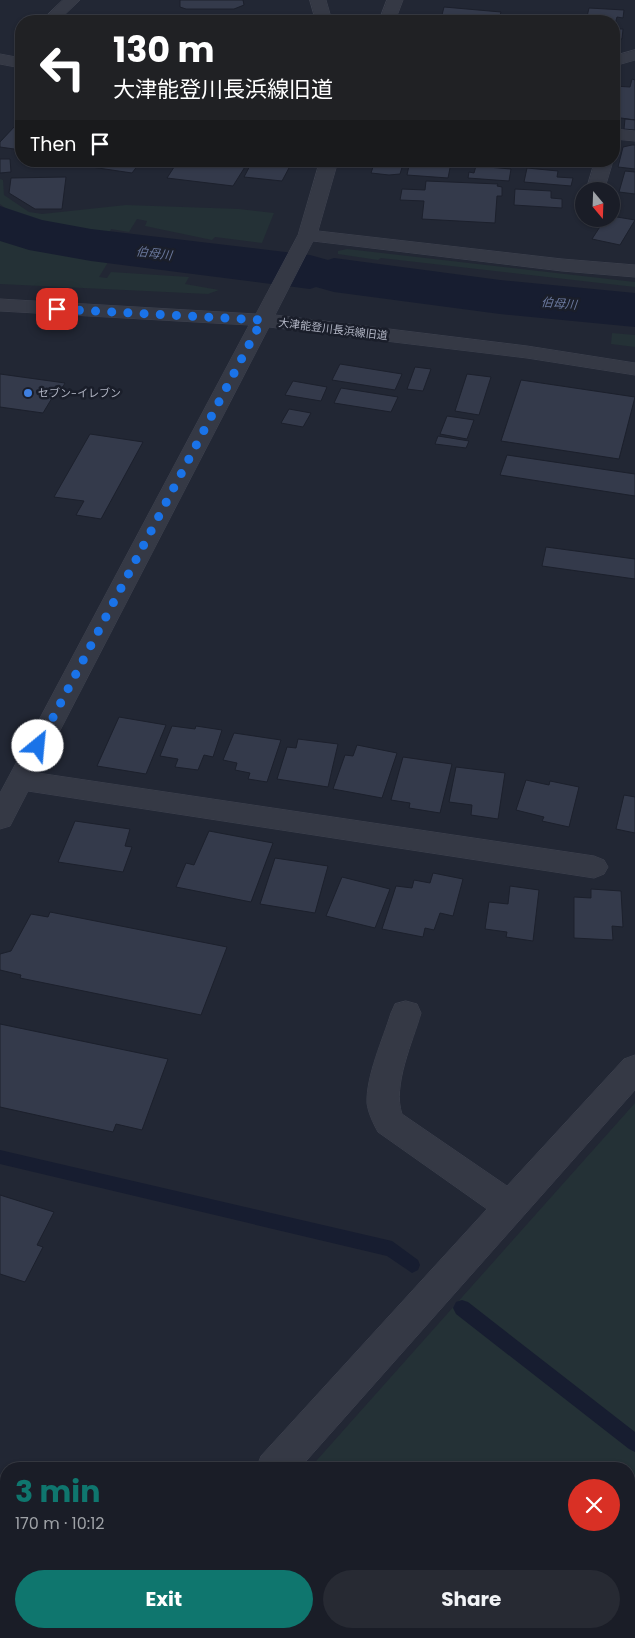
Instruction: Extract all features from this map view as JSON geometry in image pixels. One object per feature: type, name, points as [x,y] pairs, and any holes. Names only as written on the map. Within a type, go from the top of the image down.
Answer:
[{"type":"street","points":[[56,15],[72,0]]},
{"type":"street","points":[[318,0],[322,15]]},
{"type":"street","points":[[389,15],[395,0]]},
{"type":"street","points":[[620,59],[635,55]]},
{"type":"street","points":[[620,135],[635,136]]},
{"type":"street","points":[[0,819],[304,241],[328,167]]},
{"type":"street","points":[[598,182],[602,167]]},
{"type":"street","points":[[304,241],[635,271]]},
{"type":"street","name":"大津能登川長浜線旧道","points":[[0,305],[262,320],[527,352],[635,369]]},
{"type":"street","points":[[20,780],[594,867]]},
{"type":"street","points":[[406,1013],[383,1089],[383,1105],[388,1122],[509,1206]]},
{"type":"street","points":[[280,1462],[635,1068]]},
{"type":"shaded area","points":[[0,179],[3,180],[4,195],[29,212],[42,214],[126,205],[239,209],[274,213],[262,243],[215,237],[212,240],[145,226],[147,221],[137,219],[129,232],[111,229],[109,234],[52,226],[11,212],[0,204]]},
{"type":"shaded area","points":[[0,239],[33,248],[110,259],[99,277],[107,278],[111,272],[189,277],[185,284],[219,290],[208,294],[0,284]]},
{"type":"shaded area","points":[[347,249],[635,282],[635,287],[381,258],[378,260],[338,254],[338,251]]},
{"type":"shaded area","points":[[612,333],[635,335],[635,347],[611,344]]},
{"type":"shaded area","points":[[635,1103],[635,1462],[315,1462]]},
{"type":"building","points":[[180,0],[243,0],[244,5],[234,9],[186,9],[180,7]]},
{"type":"building","points":[[444,7],[501,12],[500,15],[442,15]]},
{"type":"building","points":[[589,8],[624,10],[623,18],[620,18],[620,15],[587,15]]},
{"type":"building","points":[[620,29],[623,29],[622,39],[620,39]]},
{"type":"building","points":[[632,79],[635,80],[635,120],[620,118],[620,86],[630,87]]},
{"type":"building","points":[[625,119],[635,120],[635,130],[624,129]]},
{"type":"building","points":[[15,126],[15,149],[0,147],[0,142]]},
{"type":"building","points":[[635,145],[635,169],[618,167],[620,167],[623,147]]},
{"type":"building","points":[[0,159],[10,159],[11,172],[0,173]]},
{"type":"building","points":[[91,167],[136,167],[132,173]]},
{"type":"building","points":[[174,167],[245,167],[233,186],[167,178]]},
{"type":"building","points":[[249,167],[289,167],[282,181],[244,177]]},
{"type":"building","points":[[373,167],[402,167],[400,174],[371,173]]},
{"type":"building","points":[[409,167],[450,167],[448,178],[407,175]]},
{"type":"building","points":[[476,167],[511,169],[509,181],[468,178],[469,172],[474,173]]},
{"type":"building","points":[[527,168],[558,171],[557,177],[573,178],[571,186],[524,182]]},
{"type":"building","points":[[625,171],[635,172],[635,194],[620,192]]},
{"type":"building","points":[[66,177],[62,209],[35,209],[9,193],[11,178]]},
{"type":"building","points":[[426,181],[498,184],[497,186],[502,187],[502,196],[497,196],[495,223],[422,219],[424,201],[400,200],[402,189],[425,190]]},
{"type":"building","points":[[515,189],[551,191],[551,198],[562,199],[562,208],[514,205]]},
{"type":"building","points":[[620,218],[635,220],[620,245],[592,239],[599,228],[620,228]]},
{"type":"building","points":[[340,364],[402,374],[395,390],[332,380]]},
{"type":"building","points":[[415,367],[431,369],[423,391],[407,389]]},
{"type":"building","name":"セブン-イレブン","points":[[0,374],[65,383],[59,394],[55,393],[43,413],[0,407]]},
{"type":"building","points":[[467,374],[491,377],[479,415],[455,411]]},
{"type":"building","points":[[521,380],[635,397],[619,459],[501,441]]},
{"type":"building","points":[[293,381],[327,387],[321,401],[285,395]]},
{"type":"building","points":[[341,388],[398,397],[391,412],[334,403]]},
{"type":"building","points":[[289,409],[311,413],[303,427],[281,423]]},
{"type":"building","points":[[447,416],[474,420],[467,439],[440,434]]},
{"type":"building","points":[[90,434],[143,442],[101,519],[76,515],[84,501],[54,497]]},
{"type":"building","points":[[438,436],[469,441],[466,448],[435,444]]},
{"type":"building","points":[[507,455],[635,474],[635,496],[500,475]]},
{"type":"building","points":[[546,547],[635,559],[635,579],[542,566]]},
{"type":"building","points":[[119,717],[166,725],[146,774],[97,766]]},
{"type":"building","points":[[172,726],[195,729],[196,726],[222,730],[213,757],[204,755],[198,770],[175,767],[178,759],[160,756]]},
{"type":"building","points":[[234,733],[281,740],[267,782],[248,779],[250,773],[235,770],[237,763],[223,760]]},
{"type":"building","points":[[298,739],[338,744],[328,787],[277,779],[287,747],[296,748]]},
{"type":"building","points":[[357,745],[397,753],[382,798],[333,789],[345,755],[353,756]]},
{"type":"building","points":[[403,757],[452,764],[440,813],[409,808],[410,803],[391,800]]},
{"type":"building","points":[[456,767],[505,773],[498,819],[471,815],[472,805],[449,802]]},
{"type":"building","points":[[526,780],[549,785],[550,781],[579,787],[569,827],[542,821],[544,817],[516,810]]},
{"type":"building","points":[[624,795],[635,797],[635,833],[616,829]]},
{"type":"building","points":[[75,821],[130,829],[125,846],[132,847],[123,872],[58,862]]},
{"type":"building","points":[[209,831],[273,843],[251,902],[176,887],[186,863],[194,865]]},
{"type":"building","points":[[275,858],[328,866],[315,913],[260,904]]},
{"type":"building","points":[[433,873],[463,879],[453,916],[440,913],[434,930],[425,928],[423,937],[382,929],[396,886],[412,888],[414,880],[430,883]]},
{"type":"building","points":[[342,877],[390,889],[375,928],[326,916]]},
{"type":"building","points":[[510,886],[539,890],[533,941],[506,937],[507,932],[485,929],[489,902],[508,904]]},
{"type":"building","points":[[591,889],[621,891],[623,927],[612,926],[613,940],[574,938],[574,897],[591,898]]},
{"type":"building","points":[[50,912],[227,947],[201,1015],[20,978],[21,975],[0,970],[0,954],[11,951],[31,914],[48,917]]},
{"type":"building","points":[[0,1024],[168,1059],[142,1130],[116,1124],[113,1132],[0,1107]]},
{"type":"building","points":[[0,1195],[54,1212],[37,1245],[43,1247],[25,1282],[0,1274]]},
{"type":"waterway","name":"伯母川","points":[[0,222],[29,234],[91,245],[310,272]]},
{"type":"waterway","name":"伯母川","points":[[334,275],[500,297],[635,310]]},
{"type":"waterway","points":[[0,1157],[392,1249],[412,1265]]},
{"type":"waterway","points":[[462,1308],[635,1443]]},
{"type":"place","name":"セブン-イレブン","points":[[28,393]]},
{"type":"route","points":[[38,746],[262,320],[57,309]]}]
